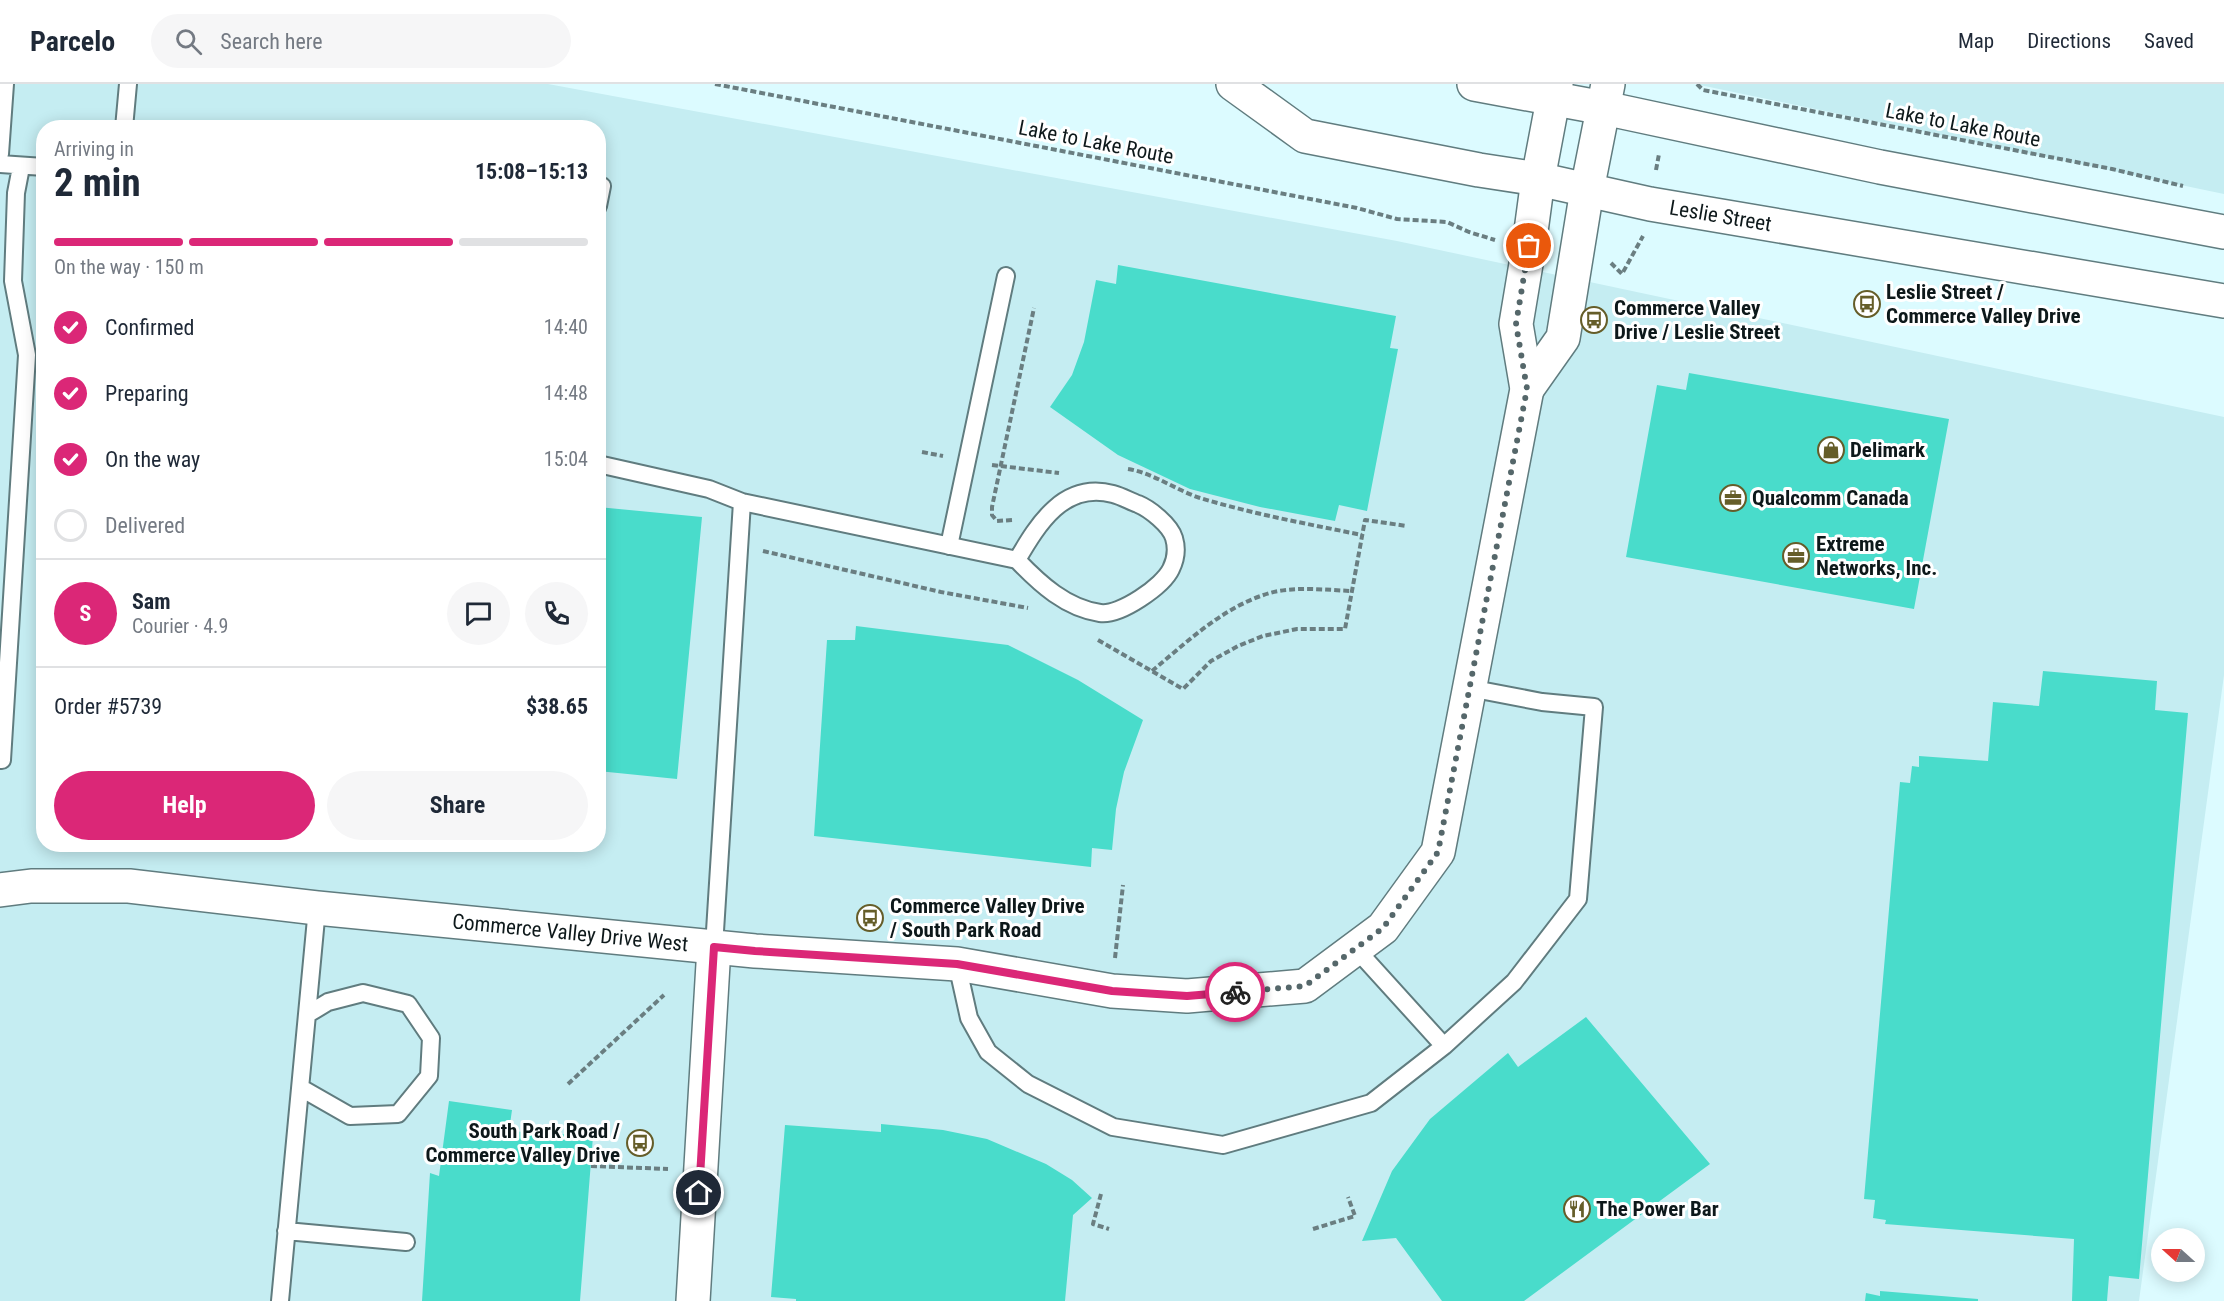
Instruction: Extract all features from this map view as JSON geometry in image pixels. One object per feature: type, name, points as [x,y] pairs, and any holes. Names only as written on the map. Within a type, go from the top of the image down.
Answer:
[{"type":"street","name":"Leslie Street","points":[[1233,84],[1305,136],[1479,170],[1538,179],[1650,204],[2224,301]]},
{"type":"street","points":[[1474,84],[1606,96],[1664,121],[1869,164],[2224,232]]},
{"type":"street","name":"Commerce Valley Drive West","points":[[0,890],[31,886],[129,886],[317,908],[755,951],[957,964],[1112,991],[1187,996],[1305,986],[1383,928],[1438,852],[1527,389],[1516,324],[1554,91]]},
{"type":"street","name":"Commerce Valley Drive West","points":[[1527,389],[1563,338],[1587,190],[1606,96]]},
{"type":"street","points":[[693,1301],[714,947]]},
{"type":"lane","points":[[0,154],[5,84]]},
{"type":"lane","points":[[125,120],[128,84]]},
{"type":"lane","points":[[0,164],[36,167]]},
{"type":"lane","points":[[0,760],[2,760],[27,355],[13,281],[16,193],[21,167]]},
{"type":"lane","points":[[949,546],[1006,276]]},
{"type":"lane","points":[[606,466],[709,489],[742,502],[1017,560],[1041,585],[1056,595],[1080,608],[1103,614],[1144,596],[1171,571],[1176,556],[1174,536],[1143,506],[1112,493],[1081,492],[1056,505],[1032,534],[1017,560]]},
{"type":"lane","points":[[714,947],[742,502]]},
{"type":"lane","points":[[957,964],[969,1018],[988,1052],[1028,1084],[1113,1127],[1222,1146],[1371,1103],[1444,1046],[1514,982],[1578,899],[1594,707],[1542,702],[1469,688]]},
{"type":"lane","points":[[280,1301],[317,908]]},
{"type":"lane","points":[[1356,949],[1444,1046]]},
{"type":"lane","points":[[301,1088],[350,1116],[398,1114],[429,1076],[430,1038],[408,1004],[363,993],[328,1002],[308,1014]]},
{"type":"lane","points":[[286,1231],[406,1242]]},
{"type":"path","name":"Lake to Lake Route","points":[[715,84],[1357,208],[1396,219],[1447,222],[1469,232],[1494,239]]},
{"type":"path","name":"Lake to Lake Route","points":[[1697,84],[1703,90],[2112,169],[2186,187]]},
{"type":"path","points":[[1608,261],[1622,274],[1642,241],[1664,121]]},
{"type":"path","points":[[1017,516],[1011,520],[997,520],[992,515],[992,507],[1034,308]]},
{"type":"path","points":[[1050,480],[1058,473]]},
{"type":"path","points":[[1365,520],[1407,526]]},
{"type":"path","points":[[1152,671],[1206,626],[1244,604],[1270,593],[1352,591]]},
{"type":"path","points":[[1112,991],[1123,885]]},
{"type":"path","points":[[568,1084],[664,995]]},
{"type":"path","points":[[591,1166],[700,1171]]},
{"type":"path","points":[[1101,1194],[1093,1224],[1109,1229]]},
{"type":"path","points":[[1313,1229],[1355,1216],[1348,1197]]},
{"type":"shaded area","points":[[0,84],[548,84],[1397,241],[2224,417],[2224,675],[2139,1301],[0,1301]]},
{"type":"shaded area","points":[[1695,84],[2224,84],[2224,194]]},
{"type":"building","points":[[1118,265],[1396,316],[1390,348],[1398,349],[1367,511],[1339,505],[1335,521],[1260,507],[1190,489],[1118,455],[1050,407],[1072,375],[1084,342],[1096,280],[1116,284]]},
{"type":"building","points":[[1689,373],[1949,419],[1914,609],[1626,557],[1657,385],[1686,390]]},
{"type":"building","points":[[606,508],[702,517],[677,779],[606,772]]},
{"type":"building","points":[[856,626],[1008,645],[1078,680],[1143,720],[1124,772],[1116,809],[1112,850],[1092,848],[1091,867],[814,836],[827,640],[855,640]]},
{"type":"building","points":[[2043,671],[2157,681],[2155,710],[2188,713],[2139,1279],[2109,1276],[2107,1301],[2072,1301],[2074,1239],[1885,1224],[1886,1220],[1873,1218],[1875,1200],[1864,1199],[1900,782],[1910,783],[1912,766],[1919,767],[1919,756],[1988,761],[1993,702],[2039,706]]},
{"type":"building","points":[[1586,1017],[1710,1164],[1524,1301],[1442,1301],[1396,1238],[1362,1241],[1392,1171],[1430,1119],[1508,1053],[1518,1067]]},
{"type":"building","points":[[449,1101],[512,1110],[509,1131],[593,1136],[580,1301],[422,1301],[430,1173],[439,1176]]},
{"type":"building","points":[[881,1124],[943,1130],[987,1139],[1046,1164],[1072,1180],[1092,1198],[1073,1215],[1065,1301],[796,1301],[796,1299],[771,1297],[785,1125],[881,1132]]},
{"type":"building","points":[[1880,1291],[1978,1299],[1978,1301],[1865,1301],[1866,1293],[1880,1296]]},
{"type":"way so far","points":[[1235,992],[1305,986],[1383,928],[1438,852],[1527,389],[1516,324],[1529,246]]},
{"type":"place","name":"Leslie Street / Commerce Valley Drive","points":[[1867,304]]},
{"type":"place","name":"Commerce Valley Drive / Leslie Street","points":[[1594,320]]},
{"type":"place","name":"Delimark","points":[[1831,450]]},
{"type":"place","name":"Qualcomm Canada","points":[[1733,498]]},
{"type":"place","name":"Extreme Networks, Inc.","points":[[1796,556]]},
{"type":"place","name":"Commerce Valley Drive / South Park Road","points":[[870,918]]},
{"type":"place","name":"South Park Road / Commerce Valley Drive","points":[[640,1143]]},
{"type":"place","name":"The Power Bar","points":[[1577,1209]]},
{"type":"route","points":[[699,1193],[714,947],[957,964],[1112,991],[1187,996],[1235,992]]}]
